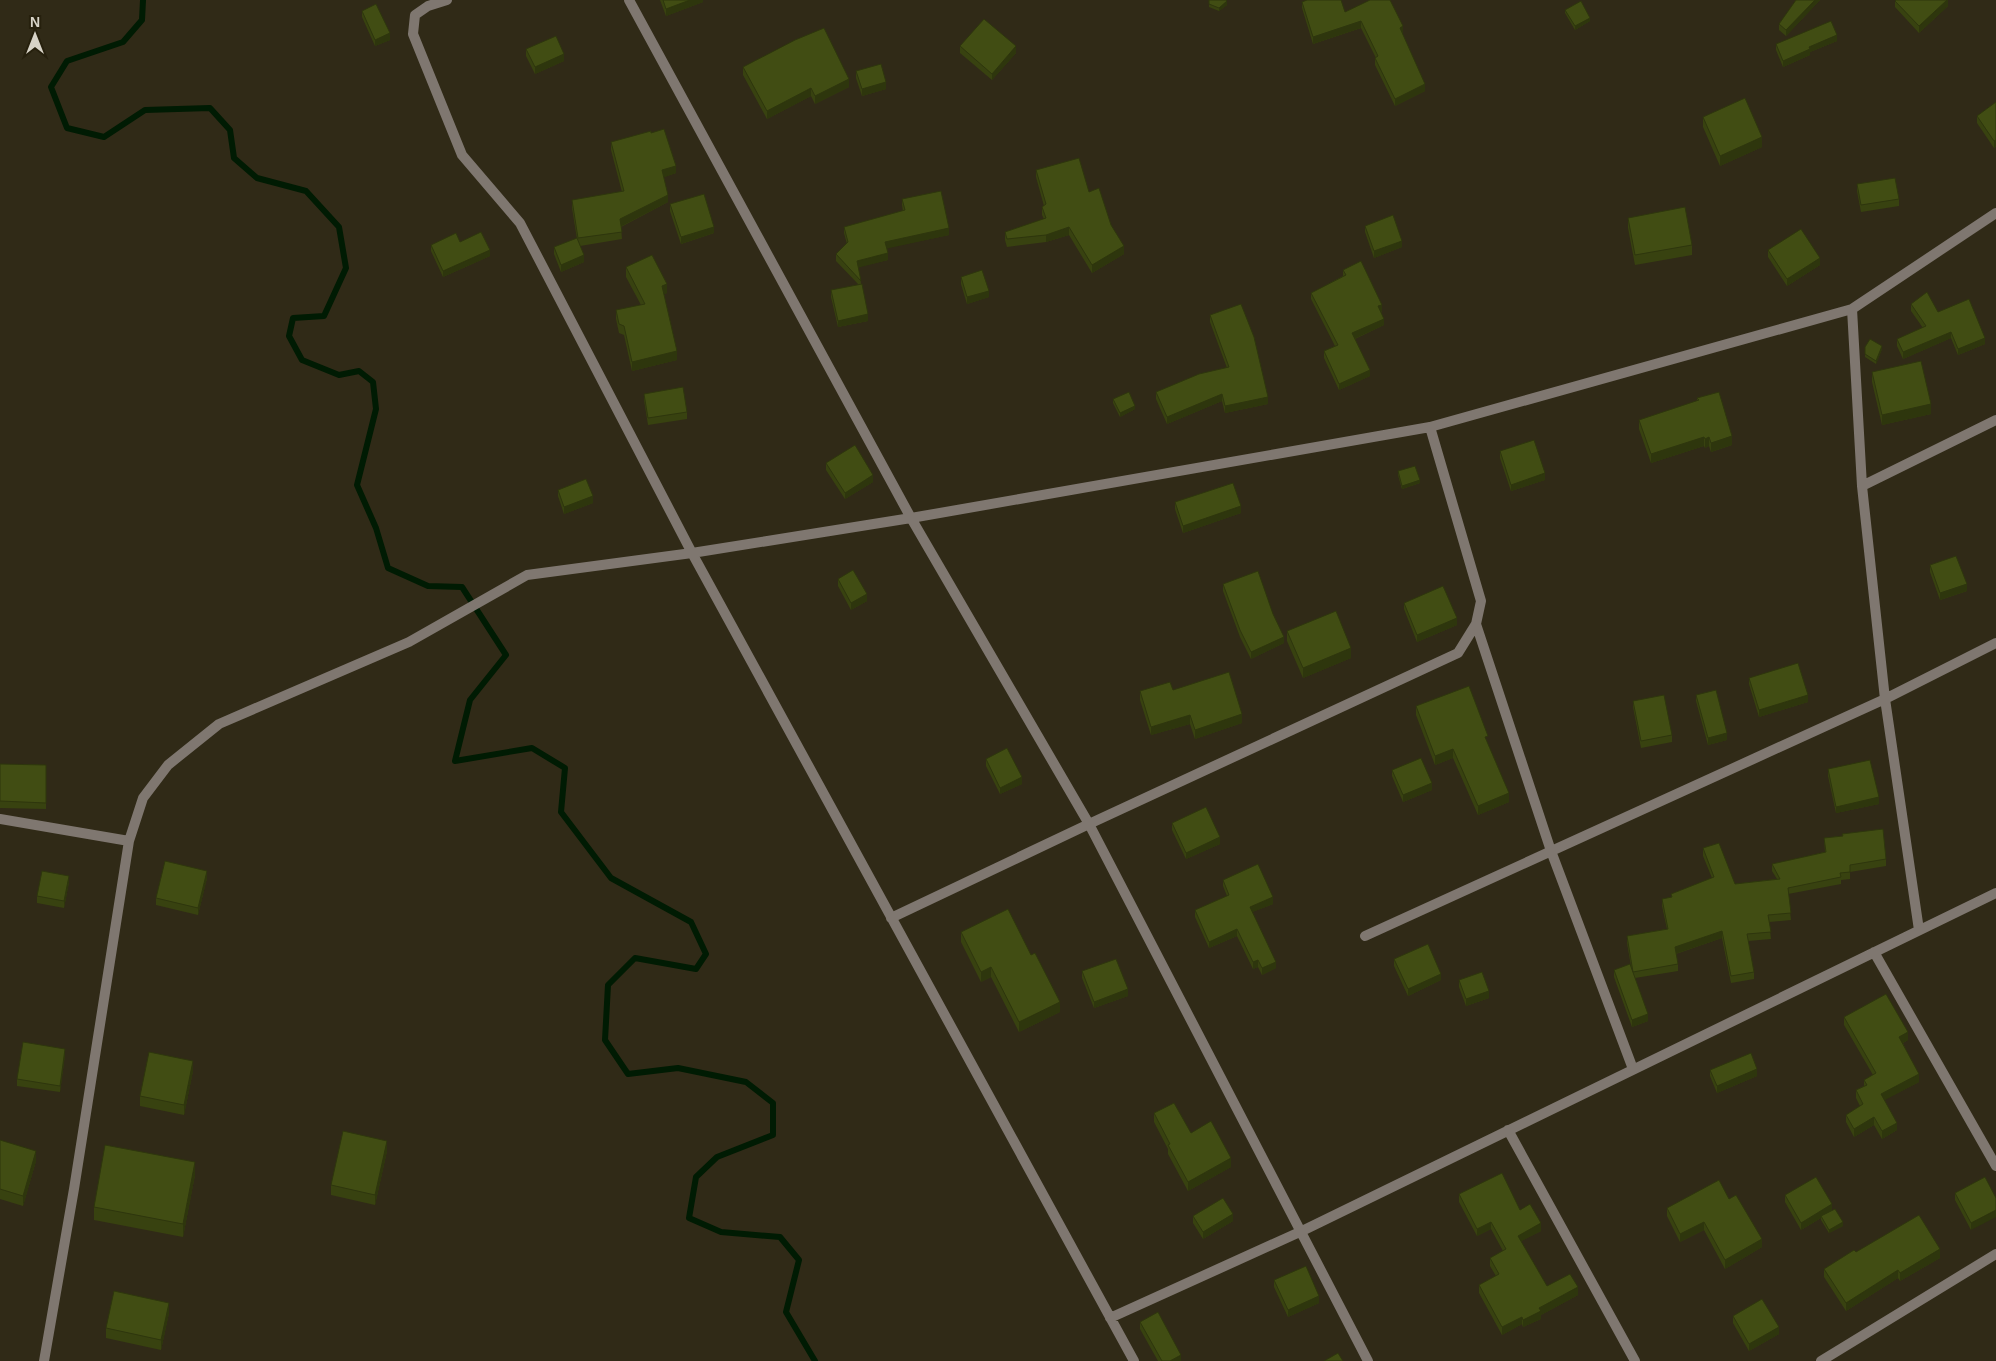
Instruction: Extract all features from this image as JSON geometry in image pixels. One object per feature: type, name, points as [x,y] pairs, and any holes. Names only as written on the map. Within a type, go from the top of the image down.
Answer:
[{"type":"street","points":[[447,0],[428,6],[415,15],[413,34],[462,155],[520,222],[692,553],[1134,1361]]},
{"type":"street","points":[[629,0],[911,518],[1089,824],[1368,1361]]},
{"type":"street","points":[[44,1361],[74,1189],[128,841],[143,798],[168,765],[219,724],[409,642],[437,624],[528,575],[692,553],[911,518],[1430,428],[1852,309],[1996,213]]},
{"type":"street","points":[[1852,309],[1862,486],[1884,699],[1919,930]]},
{"type":"street","points":[[1862,486],[1996,420]]},
{"type":"street","points":[[891,918],[1458,653],[1476,624],[1481,601],[1430,428]]},
{"type":"street","points":[[1476,624],[1551,851],[1633,1069]]},
{"type":"street","points":[[1365,936],[1884,699],[1996,643]]},
{"type":"street","points":[[0,819],[128,841]]},
{"type":"street","points":[[1110,1318],[1302,1231],[1996,893]]},
{"type":"street","points":[[1874,952],[1996,1166]]},
{"type":"street","points":[[1508,1130],[1635,1361]]},
{"type":"street","points":[[1821,1361],[1996,1254]]},
{"type":"building","points":[[663,0],[690,0],[666,9]]},
{"type":"building","points":[[1209,0],[1227,1],[1219,8],[1209,4]]},
{"type":"building","points":[[1307,0],[1341,0],[1345,12],[1370,0],[1390,0],[1403,26],[1400,28],[1425,84],[1395,99],[1375,58],[1378,56],[1361,21],[1313,37],[1302,2]]},
{"type":"building","points":[[1796,0],[1815,0],[1786,30],[1779,24]]},
{"type":"building","points":[[1896,0],[1947,0],[1919,26]]},
{"type":"building","points":[[1581,1],[1590,18],[1575,26],[1565,10]]},
{"type":"building","points":[[376,4],[390,33],[375,40],[362,11]]},
{"type":"building","points":[[984,19],[1016,46],[992,74],[960,46]]},
{"type":"building","points":[[1831,21],[1837,35],[1783,61],[1776,44]]},
{"type":"building","points":[[824,28],[849,79],[815,96],[811,88],[767,111],[743,67],[795,40]]},
{"type":"building","points":[[556,36],[564,54],[535,67],[526,49]]},
{"type":"building","points":[[881,64],[886,82],[862,89],[856,71]]},
{"type":"building","points":[[1745,98],[1762,137],[1720,156],[1703,117]]},
{"type":"building","points":[[1996,102],[1996,140],[1994,141],[1977,116]]},
{"type":"building","points":[[664,129],[676,166],[662,170],[668,195],[620,219],[622,232],[578,238],[572,200],[624,191],[611,142]]},
{"type":"building","points":[[1079,158],[1089,192],[1099,188],[1111,225],[1124,246],[1092,265],[1069,227],[1046,235],[1007,239],[1005,232],[1046,218],[1042,207],[1046,204],[1036,170]]},
{"type":"building","points":[[1895,178],[1899,199],[1861,205],[1857,184]]},
{"type":"building","points":[[941,191],[949,228],[885,242],[888,253],[857,261],[861,281],[836,254],[848,242],[844,227],[905,210],[902,199]]},
{"type":"building","points":[[704,194],[714,227],[681,237],[670,204]]},
{"type":"building","points":[[1685,207],[1692,245],[1635,255],[1628,218]]},
{"type":"building","points":[[1393,215],[1402,241],[1374,251],[1365,226]]},
{"type":"building","points":[[1801,229],[1820,258],[1787,279],[1768,250]]},
{"type":"building","points":[[481,232],[490,250],[443,271],[431,245],[456,233],[460,242]]},
{"type":"building","points":[[577,238],[584,255],[561,265],[554,247]]},
{"type":"building","points":[[652,255],[667,284],[662,286],[677,351],[632,362],[624,326],[619,324],[616,310],[645,304],[626,267]]},
{"type":"building","points":[[1361,261],[1382,305],[1378,306],[1384,319],[1352,333],[1370,370],[1339,384],[1324,351],[1338,345],[1311,293],[1346,275],[1343,270]]},
{"type":"building","points":[[982,270],[989,291],[967,297],[961,277]]},
{"type":"building","points":[[862,284],[868,314],[838,321],[831,290]]},
{"type":"building","points":[[1927,292],[1938,312],[1969,299],[1985,338],[1958,349],[1951,332],[1903,352],[1897,339],[1926,326],[1911,304]]},
{"type":"building","points":[[1241,304],[1254,337],[1268,397],[1225,406],[1222,394],[1167,417],[1156,392],[1199,374],[1229,367],[1210,315]]},
{"type":"building","points":[[1870,339],[1882,346],[1876,361],[1865,354],[1865,347]]},
{"type":"building","points":[[1921,361],[1931,404],[1882,415],[1872,372]]},
{"type":"building","points":[[683,387],[687,412],[648,418],[644,394]]},
{"type":"building","points":[[1129,392],[1135,406],[1120,413],[1113,399]]},
{"type":"building","points":[[1719,392],[1732,436],[1711,443],[1709,437],[1705,439],[1704,437],[1651,454],[1639,420],[1699,400],[1697,398]]},
{"type":"building","points":[[1534,440],[1545,473],[1511,485],[1500,451]]},
{"type":"building","points":[[855,445],[873,475],[845,493],[826,463]]},
{"type":"building","points":[[1415,466],[1420,480],[1402,486],[1398,471]]},
{"type":"building","points":[[586,479],[593,496],[564,507],[558,490]]},
{"type":"building","points":[[1233,483],[1241,506],[1183,526],[1175,502]]},
{"type":"building","points":[[1956,556],[1967,584],[1940,593],[1930,565]]},
{"type":"building","points":[[853,570],[867,594],[851,603],[838,579]]},
{"type":"building","points":[[1258,571],[1273,614],[1284,637],[1251,652],[1240,630],[1223,584]]},
{"type":"building","points":[[1443,586],[1457,618],[1417,635],[1404,603]]},
{"type":"building","points":[[1336,611],[1351,648],[1303,668],[1287,631]]},
{"type":"building","points":[[1798,663],[1808,695],[1759,710],[1749,678]]},
{"type":"building","points":[[1229,672],[1242,714],[1195,730],[1190,715],[1151,727],[1140,691],[1170,682],[1173,690]]},
{"type":"building","points":[[1469,686],[1488,736],[1485,737],[1509,793],[1478,806],[1453,749],[1435,756],[1416,706]]},
{"type":"building","points":[[1716,690],[1727,733],[1708,738],[1696,695]]},
{"type":"building","points":[[1664,695],[1672,735],[1641,741],[1633,701]]},
{"type":"building","points":[[1007,748],[1022,777],[1000,788],[986,759]]},
{"type":"building","points":[[1421,758],[1432,783],[1403,795],[1392,770]]},
{"type":"building","points":[[1870,760],[1879,797],[1836,807],[1828,769]]},
{"type":"building","points":[[0,764],[46,765],[46,803],[0,801]]},
{"type":"building","points":[[1206,807],[1220,837],[1186,853],[1172,823]]},
{"type":"building","points":[[1883,829],[1886,859],[1850,865],[1850,872],[1840,873],[1841,877],[1788,888],[1791,913],[1768,915],[1771,932],[1747,934],[1754,972],[1731,976],[1722,931],[1675,947],[1678,964],[1633,972],[1627,936],[1668,929],[1662,899],[1672,897],[1671,894],[1714,877],[1703,848],[1719,843],[1735,884],[1780,879],[1772,864],[1826,852],[1824,838]]},
{"type":"building","points":[[165,861],[207,871],[198,908],[156,898]]},
{"type":"building","points":[[1258,864],[1273,897],[1250,907],[1276,962],[1262,968],[1258,960],[1253,962],[1237,929],[1209,942],[1195,910],[1229,895],[1223,880]]},
{"type":"building","points":[[42,871],[69,876],[64,901],[37,896]]},
{"type":"building","points":[[1008,909],[1031,955],[1035,953],[1060,1002],[1019,1022],[991,967],[981,972],[961,932]]},
{"type":"building","points":[[1428,944],[1441,974],[1408,989],[1394,959]]},
{"type":"building","points":[[1116,959],[1128,989],[1094,1002],[1082,971]]},
{"type":"building","points":[[1630,964],[1648,1014],[1632,1020],[1614,970]]},
{"type":"building","points":[[1482,972],[1489,991],[1466,999],[1459,980]]},
{"type":"building","points":[[1886,994],[1908,1032],[1899,1037],[1919,1074],[1881,1094],[1897,1123],[1882,1131],[1874,1117],[1854,1129],[1846,1115],[1863,1104],[1856,1090],[1867,1085],[1864,1080],[1876,1073],[1844,1017]]},
{"type":"building","points":[[23,1042],[65,1049],[60,1086],[17,1079]]},
{"type":"building","points":[[149,1052],[193,1061],[184,1105],[140,1096]]},
{"type":"building","points":[[1751,1053],[1757,1069],[1717,1086],[1710,1070]]},
{"type":"building","points":[[1174,1103],[1191,1133],[1211,1121],[1231,1158],[1188,1182],[1168,1145],[1170,1144],[1154,1113]]},
{"type":"building","points":[[343,1131],[387,1141],[375,1195],[331,1185]]},
{"type":"building","points":[[0,1140],[36,1151],[23,1196],[0,1189]]},
{"type":"building","points":[[105,1145],[195,1162],[183,1224],[94,1207]]},
{"type":"building","points":[[1502,1173],[1520,1210],[1530,1204],[1541,1223],[1518,1236],[1547,1286],[1570,1274],[1578,1287],[1539,1308],[1541,1311],[1523,1320],[1522,1317],[1502,1327],[1479,1285],[1499,1274],[1490,1258],[1506,1249],[1491,1222],[1477,1229],[1459,1194]]},
{"type":"building","points":[[1816,1177],[1832,1204],[1801,1223],[1785,1195]]},
{"type":"building","points":[[1985,1177],[1996,1198],[1996,1210],[1971,1223],[1955,1193]]},
{"type":"building","points":[[1719,1180],[1729,1199],[1736,1195],[1762,1239],[1725,1260],[1704,1222],[1680,1234],[1667,1208]]},
{"type":"building","points":[[1223,1198],[1233,1214],[1203,1232],[1193,1216]]},
{"type":"building","points":[[1835,1209],[1843,1222],[1829,1230],[1821,1216]]},
{"type":"building","points":[[1919,1215],[1940,1249],[1900,1273],[1898,1270],[1846,1303],[1824,1269],[1854,1250],[1856,1252]]},
{"type":"building","points":[[1306,1266],[1319,1296],[1288,1310],[1274,1280]]},
{"type":"building","points":[[114,1291],[169,1303],[161,1340],[106,1328]]},
{"type":"building","points":[[1762,1299],[1779,1327],[1749,1344],[1733,1316]]},
{"type":"building","points":[[1158,1312],[1181,1355],[1170,1361],[1162,1361],[1140,1322]]},
{"type":"building","points":[[1338,1353],[1343,1361],[1324,1361]]},
{"type":"waterway","points":[[143,0],[142,20],[123,42],[67,61],[51,87],[67,128],[104,137],[145,110],[210,108],[230,130],[234,158],[257,178],[306,191],[339,227],[346,268],[324,316],[293,318],[289,336],[302,360],[339,375],[359,371],[373,382],[376,409],[357,485],[376,528],[388,568],[428,586],[462,587],[506,655],[470,700],[455,761],[532,748],[565,768],[561,812],[611,878],[691,922],[706,954],[696,969],[635,958],[608,985],[605,1040],[628,1074],[678,1068],[746,1082],[773,1103],[773,1135],[717,1157],[696,1177],[689,1218],[721,1232],[780,1237],[799,1260],[786,1312],[815,1361]]}]
